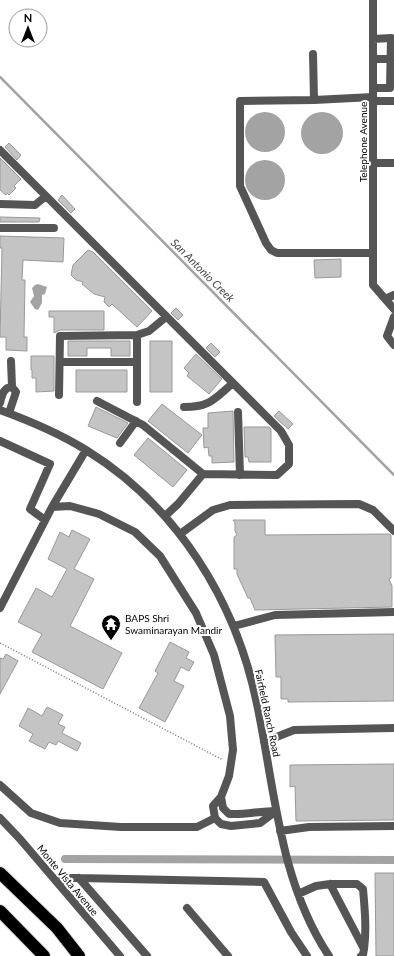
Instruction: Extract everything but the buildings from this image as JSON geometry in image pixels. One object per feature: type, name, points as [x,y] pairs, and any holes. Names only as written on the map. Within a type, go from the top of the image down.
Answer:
[{"type":"highway","points":[[0,874],[56,928],[79,956]]},
{"type":"highway","points":[[0,911],[44,956]]},
{"type":"street","name":"Telephone Avenue","points":[[373,0],[373,284],[385,299]]},
{"type":"street","points":[[373,39],[392,38],[392,88],[373,88]]},
{"type":"street","points":[[313,54],[314,100]]},
{"type":"street","points":[[373,59],[391,59]]},
{"type":"street","points":[[373,253],[277,253],[271,250],[258,229],[240,186],[240,101],[373,99],[394,101]]},
{"type":"street","points":[[0,150],[281,431],[289,445],[289,464],[277,475],[203,474],[160,438],[136,421],[97,401]]},
{"type":"street","points":[[373,163],[394,163]]},
{"type":"street","points":[[0,204],[35,205],[46,196]]},
{"type":"street","points":[[0,228],[54,228]]},
{"type":"street","points":[[394,295],[385,299],[394,309]]},
{"type":"street","points":[[60,395],[60,336],[137,335],[149,331],[166,317]]},
{"type":"street","points":[[394,317],[387,336],[394,345]]},
{"type":"street","points":[[137,335],[138,402]]},
{"type":"street","points":[[9,413],[16,392],[12,386],[11,361]]},
{"type":"street","points":[[60,362],[137,362]]},
{"type":"street","points":[[184,407],[202,406],[233,383]]},
{"type":"street","points":[[0,403],[5,389],[12,386]]},
{"type":"street","name":"Fairfield Ranch Road","points":[[0,410],[50,430],[86,450],[117,471],[138,489],[165,516],[191,548],[214,584],[234,626],[252,681],[276,811],[293,879],[298,894],[312,924],[329,956]]},
{"type":"street","points":[[238,412],[240,475]]},
{"type":"street","points":[[120,443],[136,421]]},
{"type":"street","points":[[0,441],[50,464],[30,509],[45,520]]},
{"type":"street","points":[[0,608],[52,507],[86,450]]},
{"type":"street","points":[[165,516],[178,504],[203,474]]},
{"type":"street","points":[[180,534],[213,510],[230,505],[358,504],[373,510],[394,531]]},
{"type":"street","points":[[52,507],[70,506],[99,514],[135,532],[160,556],[196,613],[214,655],[230,716],[233,750],[231,764],[229,776],[221,797],[213,806],[215,818],[221,824],[231,826],[246,825],[260,823],[276,811]]},
{"type":"street","points":[[234,626],[275,615],[394,612]]},
{"type":"street","points":[[264,742],[294,730],[394,728]]},
{"type":"street","points":[[0,785],[31,813],[60,823],[121,827],[197,827],[215,818]]},
{"type":"street","points":[[221,797],[223,808],[229,814],[276,811]]},
{"type":"street","name":"Monte Vista Avenue","points":[[0,818],[20,838],[120,956]]},
{"type":"street","points":[[280,830],[309,827],[394,826]]},
{"type":"street","points":[[57,882],[68,878],[264,882],[291,932],[307,956]]},
{"type":"street","points":[[79,878],[147,956]]},
{"type":"street","points":[[330,884],[363,952]]},
{"type":"street","points":[[298,894],[316,886],[330,884],[357,884],[363,889],[366,919],[363,952]]},
{"type":"street","points":[[187,908],[228,956]]},
{"type":"path","points":[[0,643],[231,764]]},
{"type":"shaded area","points":[[269,112],[276,115],[282,121],[285,132],[284,140],[276,149],[269,152],[261,152],[254,149],[246,140],[245,128],[248,121],[257,113]]},
{"type":"shaded area","points":[[322,112],[337,118],[343,133],[337,148],[322,154],[307,148],[301,133],[307,118]]},
{"type":"shaded area","points":[[269,160],[276,163],[282,169],[285,180],[284,188],[276,197],[269,200],[261,200],[254,197],[246,188],[245,176],[248,169],[257,161]]},
{"type":"shaded area","points":[[38,284],[47,287],[45,294],[42,295],[42,303],[38,310],[35,309],[30,302],[34,296],[32,288]]},
{"type":"waterway","name":"San Antonio Creek","points":[[0,77],[394,475]]},
{"type":"waterway","points":[[65,859],[394,860]]},
{"type":"place","name":"BAPS Shri Swaminarayan Mandir","points":[[111,641]]}]
